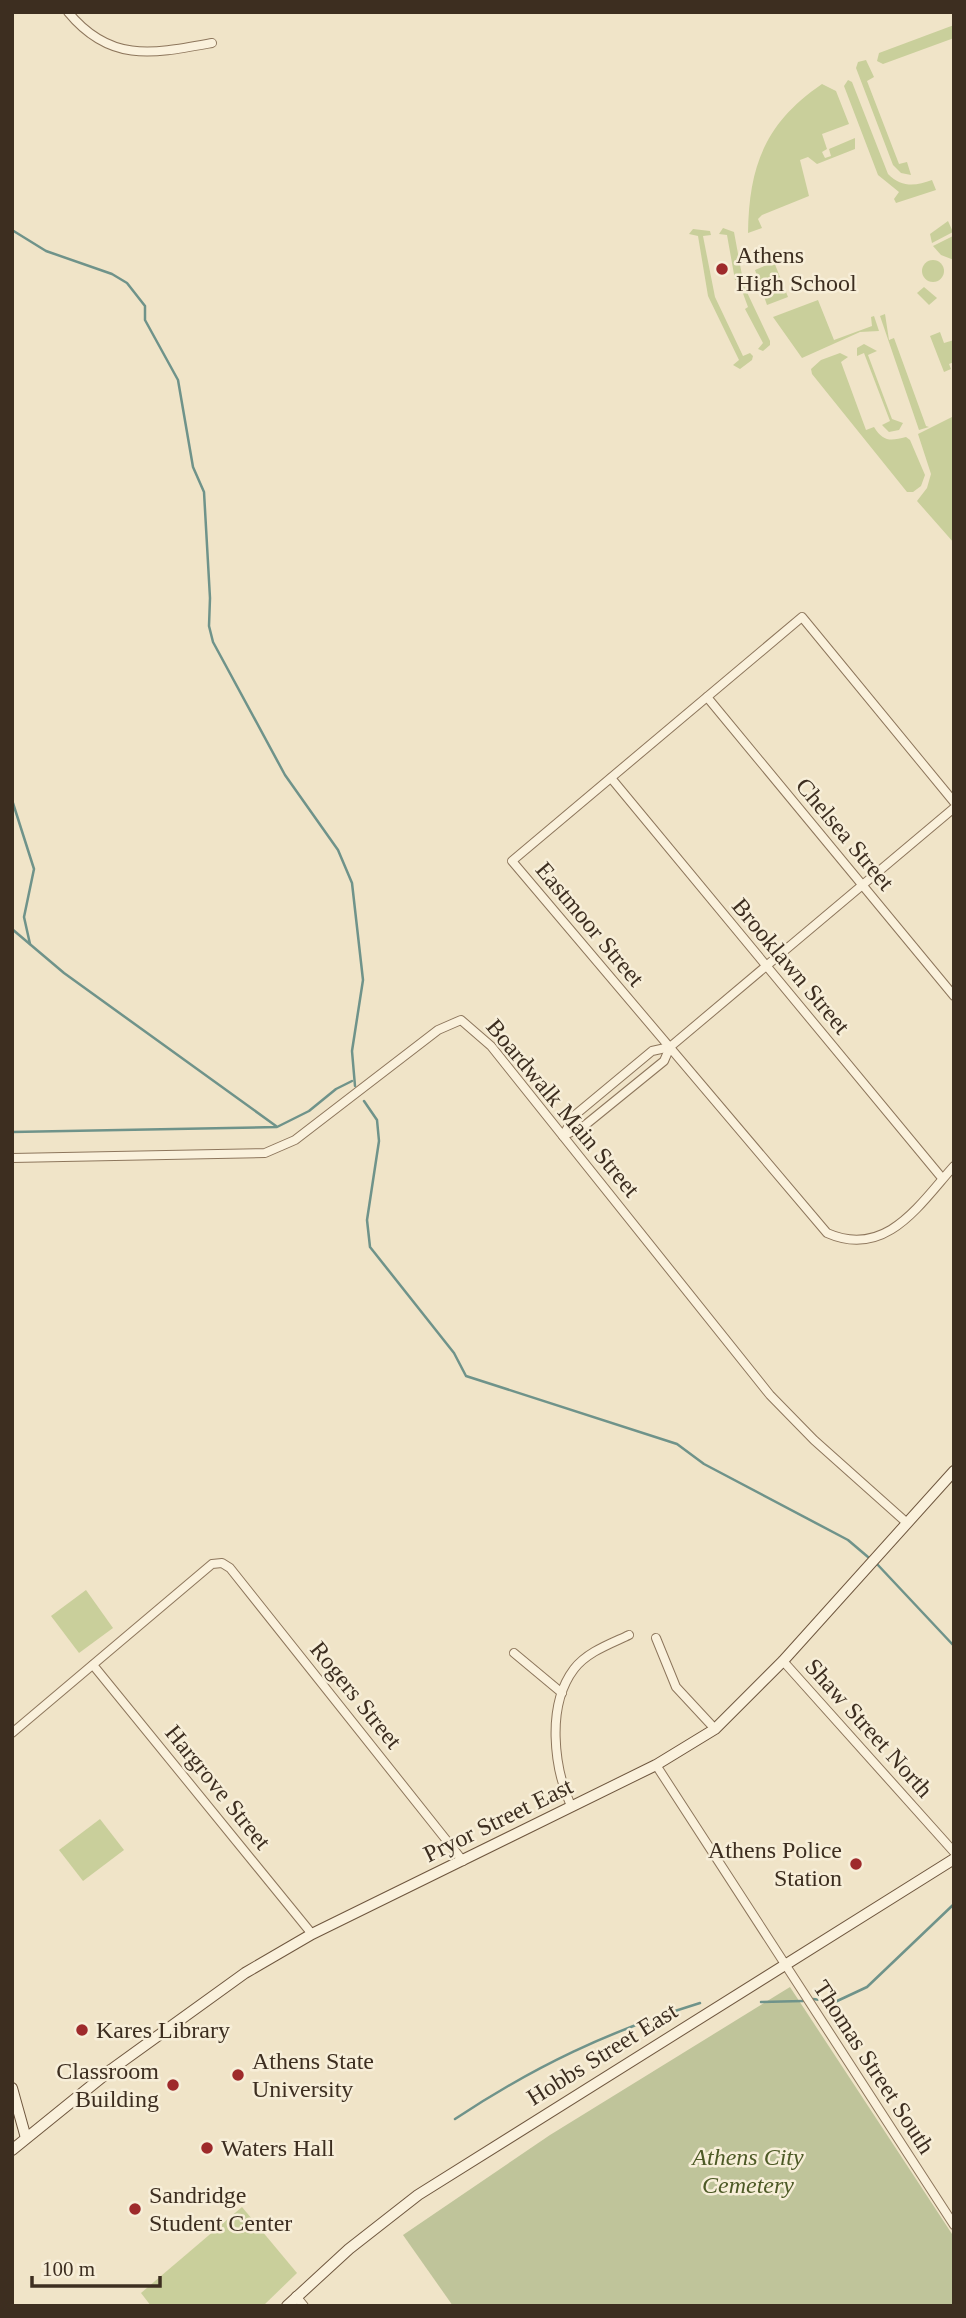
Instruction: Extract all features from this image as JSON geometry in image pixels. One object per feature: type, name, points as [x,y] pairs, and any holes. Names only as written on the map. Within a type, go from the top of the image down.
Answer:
[{"type":"street","points":[[68,12],[85,32],[102,44],[123,52],[212,43]]},
{"type":"street","name":"Eastmoor Street","points":[[954,802],[802,617],[512,861],[827,1233],[855,1242],[888,1234],[954,1166]]},
{"type":"street","name":"Chelsea Street","points":[[706,697],[954,996]]},
{"type":"street","name":"Brooklawn Street","points":[[611,778],[942,1178]]},
{"type":"street","points":[[563,1136],[575,1115],[652,1051],[670,1047],[954,808]]},
{"type":"street","name":"Boardwalk Main Street","points":[[12,1158],[265,1153],[295,1140],[438,1030],[461,1020],[491,1046],[770,1395],[814,1440],[907,1522]]},
{"type":"street","points":[[563,1136],[584,1126],[664,1061],[670,1047]]},
{"type":"street","name":"Pryor Street East","points":[[12,2150],[182,2017],[245,1973],[312,1934],[656,1765],[715,1729],[783,1661],[954,1471]]},
{"type":"street","name":"Rogers Street","points":[[93,1665],[212,1564],[222,1563],[230,1568],[463,1861]]},
{"type":"street","points":[[571,1806],[557,1756],[556,1728],[562,1693],[574,1669],[596,1651],[629,1635]]},
{"type":"street","points":[[656,1638],[676,1688],[715,1729]]},
{"type":"street","points":[[514,1653],[562,1693]]},
{"type":"street","name":"Shaw Street North","points":[[783,1661],[954,1852]]},
{"type":"street","points":[[12,1733],[93,1665]]},
{"type":"street","name":"Hargrove Street","points":[[93,1665],[312,1934]]},
{"type":"street","name":"Thomas Street South","points":[[656,1765],[954,2225]]},
{"type":"street","name":"Hobbs Street East","points":[[286,2306],[348,2249],[418,2195],[954,1858]]},
{"type":"street","points":[[12,2088],[26,2138]]},
{"type":"street","points":[[296,2296],[304,2306]]},
{"type":"green space","points":[[954,25],[954,38],[883,64],[877,61],[879,53]]},
{"type":"green space","points":[[866,60],[874,77],[867,81],[899,164],[907,162],[911,175],[901,173],[893,165],[856,68],[858,62]]},
{"type":"green space","points":[[848,80],[852,82],[888,174],[893,179],[909,185],[932,180],[936,190],[896,203],[894,199],[899,192],[878,175],[844,86]]},
{"type":"green space","points":[[822,84],[836,91],[849,124],[822,134],[827,149],[822,152],[825,158],[831,156],[829,149],[855,138],[855,149],[817,164],[808,157],[800,160],[809,196],[762,215],[758,219],[762,228],[748,233],[752,187],[764,148],[787,114]]},
{"type":"green space","points":[[948,221],[953,232],[932,243],[930,234]]},
{"type":"green space","points":[[723,228],[734,232],[744,286],[770,341],[770,345],[763,351],[758,349],[763,343],[745,309],[748,307],[738,280],[735,280],[727,235],[719,234]]},
{"type":"green space","points":[[693,229],[710,231],[711,235],[703,236],[715,297],[743,356],[750,353],[753,356],[752,360],[740,369],[733,365],[739,360],[708,296],[698,236],[689,234]]},
{"type":"green space","points":[[954,236],[954,260],[941,255],[933,246]]},
{"type":"green space","points":[[929,260],[937,260],[944,267],[944,275],[937,282],[929,282],[922,275],[922,267]]},
{"type":"green space","points":[[774,262],[788,297],[767,305],[755,270]]},
{"type":"green space","points":[[924,287],[937,298],[929,305],[917,293]]},
{"type":"green space","points":[[818,300],[834,340],[872,326],[871,317],[874,316],[879,331],[860,332],[802,358],[773,317]]},
{"type":"green space","points":[[885,314],[889,340],[894,338],[926,426],[929,427],[919,430],[880,316]]},
{"type":"green space","points":[[940,332],[944,343],[954,340],[954,362],[949,364],[951,369],[944,372],[930,336]]},
{"type":"green space","points":[[864,344],[877,351],[868,355],[892,419],[903,423],[899,430],[889,432],[882,425],[890,421],[864,353],[857,356],[857,348]]},
{"type":"green space","points":[[840,353],[848,357],[841,362],[866,430],[874,427],[888,439],[906,437],[910,440],[925,475],[921,486],[913,492],[907,492],[812,374],[811,369],[821,360]]},
{"type":"green space","points":[[954,416],[954,543],[917,501],[927,488],[931,474],[918,434]]},
{"type":"green space","points":[[86,1590],[113,1628],[79,1653],[51,1616]]},
{"type":"green space","points":[[100,1819],[124,1850],[83,1881],[59,1850]]},
{"type":"green space","name":"Athens City Cemetery","points":[[790,1987],[954,2237],[954,2306],[453,2306],[403,2235],[550,2135]]},
{"type":"green space","points":[[242,2207],[297,2273],[263,2306],[151,2306],[141,2293]]},
{"type":"waterway","points":[[12,230],[46,251],[112,274],[127,283],[145,306],[145,320],[178,380],[193,467],[204,492],[209,626],[213,642],[285,775],[338,850],[352,883],[363,980],[352,1051],[355,1086]]},
{"type":"waterway","points":[[12,800],[34,869],[24,917],[30,944]]},
{"type":"waterway","points":[[12,929],[64,973],[276,1126]]},
{"type":"waterway","points":[[12,1132],[277,1127],[309,1111],[336,1089],[352,1081]]},
{"type":"waterway","points":[[364,1101],[377,1120],[379,1141],[367,1220],[370,1247],[454,1353],[466,1376],[677,1444],[704,1464],[848,1540],[868,1557]]},
{"type":"waterway","points":[[877,1564],[954,1646]]},
{"type":"waterway","points":[[813,1999],[835,2002],[867,1987],[954,1904]]},
{"type":"waterway","points":[[761,2002],[803,2001]]},
{"type":"waterway","points":[[455,2119],[514,2082],[573,2052],[635,2025],[700,2003]]},
{"type":"place","name":"Athens High School","points":[[722,269]]},
{"type":"place","name":"Athens Police Station","points":[[856,1864]]},
{"type":"place","name":"Kares Library","points":[[82,2030]]},
{"type":"place","name":"Athens State University","points":[[238,2075]]},
{"type":"place","name":"Classroom Building","points":[[173,2085]]},
{"type":"place","name":"Waters Hall","points":[[207,2148]]},
{"type":"place","name":"Sandridge Student Center","points":[[135,2209]]}]
